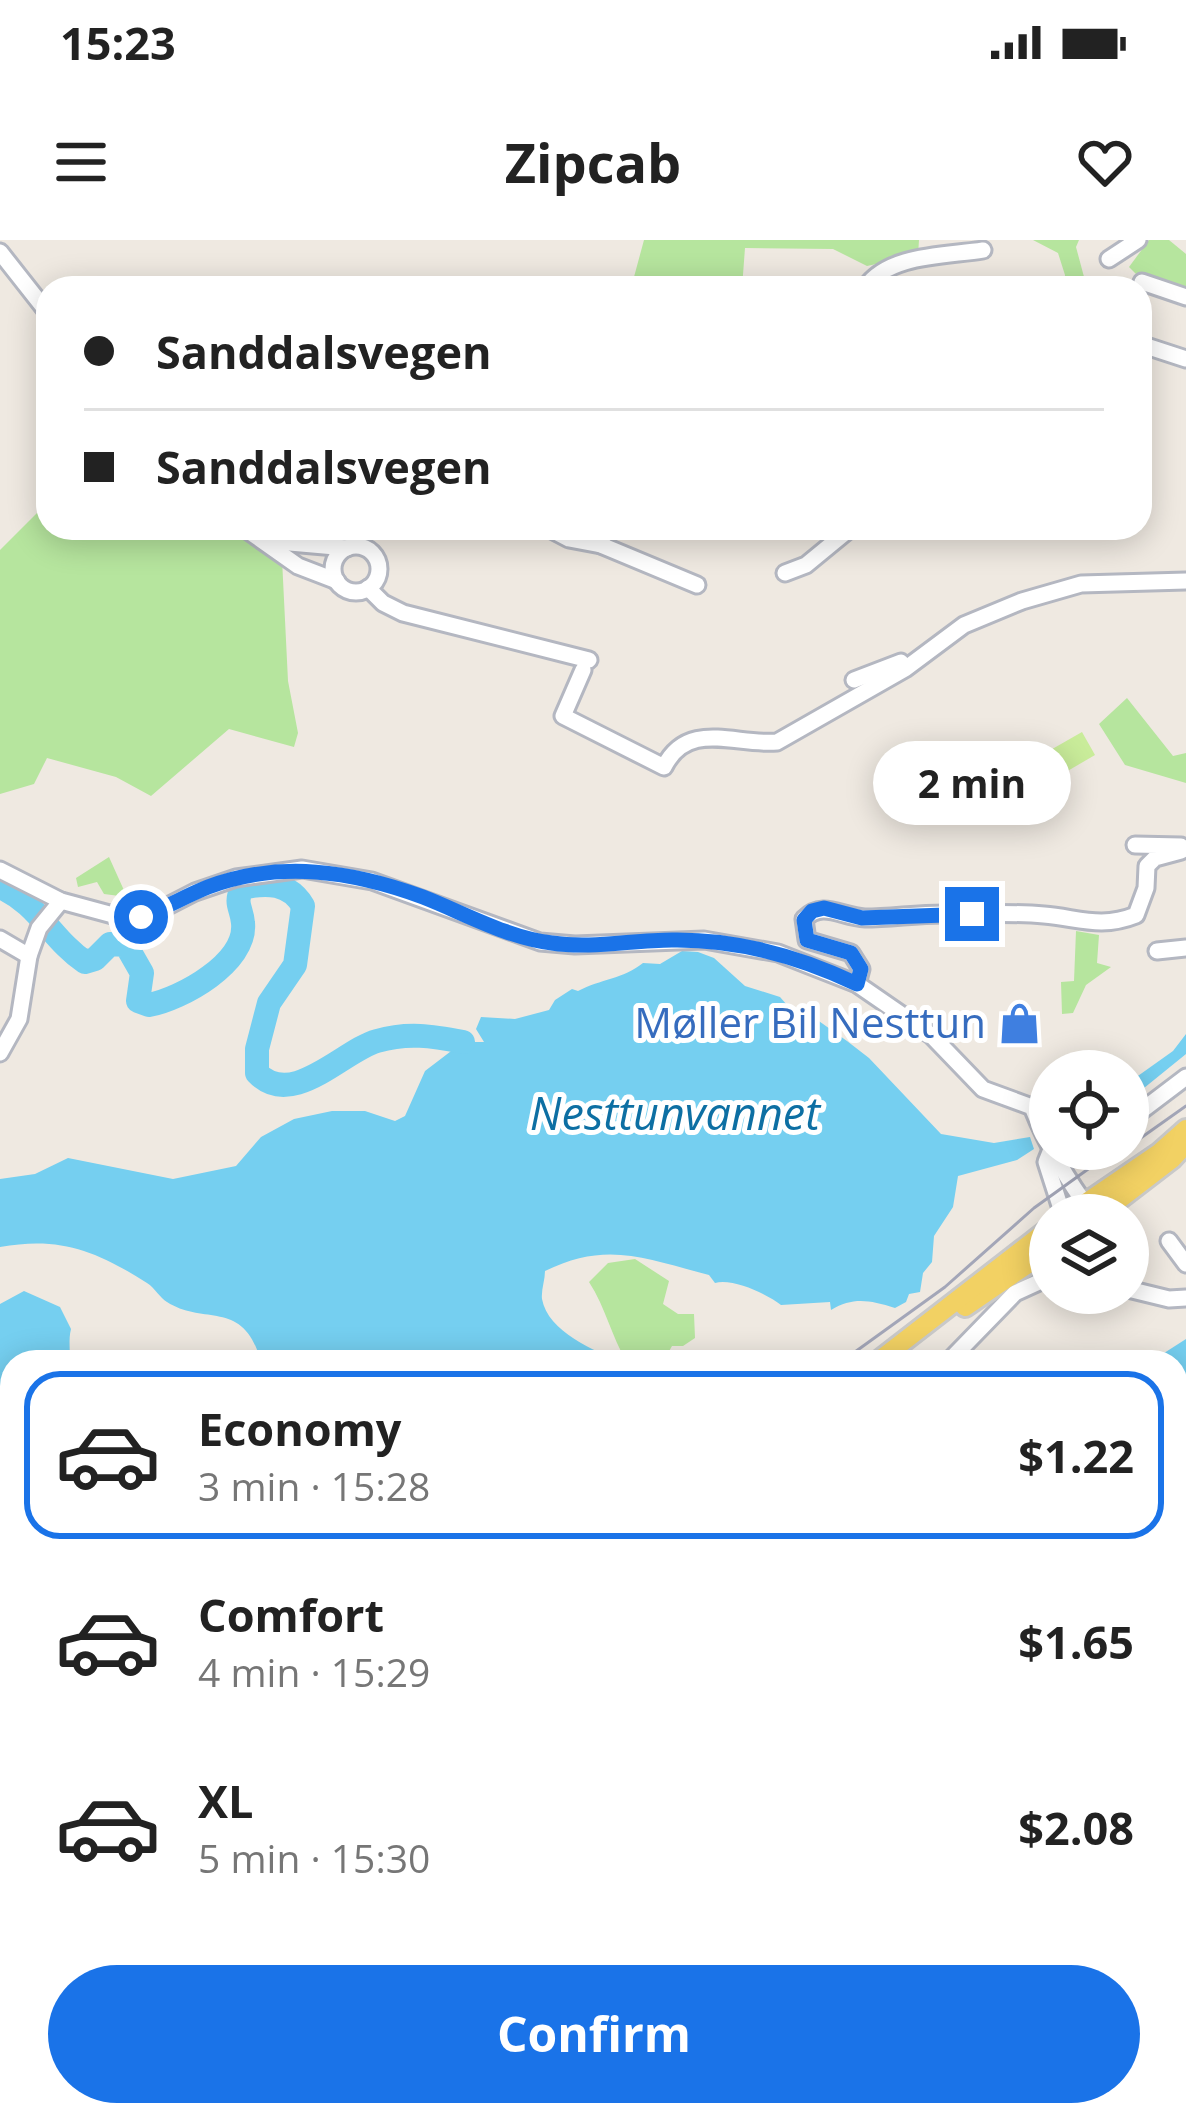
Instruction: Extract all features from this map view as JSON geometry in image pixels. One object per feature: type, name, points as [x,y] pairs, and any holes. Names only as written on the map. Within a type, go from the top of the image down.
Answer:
[{"type":"main road","points":[[1106,1194],[1186,1129]]},
{"type":"main road","points":[[1114,1194],[1172,1159],[1186,1144]]},
{"type":"main road","points":[[894,1350],[1029,1245]]},
{"type":"main road","points":[[907,1341],[1029,1264]]},
{"type":"street","points":[[1109,259],[1138,240]]},
{"type":"street","points":[[873,276],[887,267],[983,250]]},
{"type":"street","points":[[0,252],[36,298]]},
{"type":"street","points":[[1152,285],[1186,297]]},
{"type":"street","points":[[1152,348],[1186,359]]},
{"type":"street","points":[[609,540],[697,585]]},
{"type":"street","points":[[785,573],[806,565],[836,540]]},
{"type":"street","points":[[267,541],[362,547],[375,557],[378,574],[368,588],[351,591],[298,566],[267,541]]},
{"type":"street","points":[[337,581],[334,562],[346,548]]},
{"type":"street","points":[[368,588],[382,603],[403,613],[537,646],[586,665],[563,716],[664,767],[671,753],[711,735],[757,744],[777,742],[925,657],[964,625],[1057,590],[1112,581],[1186,581]]},
{"type":"street","points":[[854,680],[925,657]]},
{"type":"street","points":[[857,984],[861,969],[851,953],[807,940],[804,920],[812,911],[824,908],[862,918],[1047,915],[1099,925],[1118,922],[1136,914],[1146,888],[1147,866],[1181,850],[1181,846],[1135,845]]},
{"type":"street","points":[[0,870],[61,901],[131,918],[236,878],[280,871],[327,872],[419,896],[540,942],[675,940],[778,953],[857,984],[931,1035],[983,1089],[1029,1106]]},
{"type":"street","points":[[0,1053],[19,1019],[28,956],[61,901]]},
{"type":"street","points":[[0,939],[28,956]]},
{"type":"street","points":[[1157,951],[1186,948]]},
{"type":"street","points":[[1149,1105],[1186,1077]]},
{"type":"street","points":[[1169,1241],[1186,1264]]},
{"type":"street","points":[[960,1350],[1015,1293],[1029,1287]]},
{"type":"street","points":[[1149,1294],[1186,1298]]},
{"type":"green space","points":[[644,240],[919,240],[918,255],[867,266],[833,249],[745,248],[743,276],[634,276]]},
{"type":"green space","points":[[1033,240],[1079,240],[1076,247],[1084,276],[1065,276],[1058,253]]},
{"type":"green space","points":[[1149,240],[1169,240],[1186,254],[1186,294],[1152,281],[1152,276],[1138,276],[1129,267]]},
{"type":"green space","points":[[36,514],[36,540],[258,540],[282,559],[288,681],[298,733],[294,747],[229,729],[151,796],[116,777],[47,758],[34,784],[0,794],[0,550]]},
{"type":"green space","points":[[1127,698],[1173,756],[1186,753],[1186,783],[1125,765],[1099,724]]},
{"type":"green space","points":[[1082,732],[1095,755],[1059,776],[1047,752]]},
{"type":"green space","points":[[109,857],[127,897],[104,894],[97,882],[78,887],[76,878]]},
{"type":"green space","points":[[1076,931],[1099,935],[1097,963],[1111,967],[1086,985],[1073,1013],[1062,1014],[1061,982],[1074,981]]},
{"type":"green space","points":[[635,1259],[669,1281],[663,1304],[678,1314],[694,1314],[695,1338],[670,1350],[621,1350],[589,1282],[608,1263]]},
{"type":"water","name":"Nesttunvannet","points":[[682,951],[714,958],[745,986],[780,997],[794,1013],[816,1019],[869,1058],[941,1134],[994,1143],[1029,1137],[1029,1152],[1017,1160],[958,1176],[953,1207],[934,1236],[932,1262],[923,1273],[920,1292],[909,1294],[895,1308],[869,1302],[831,1310],[830,1302],[781,1305],[740,1285],[715,1283],[709,1275],[608,1254],[545,1271],[542,1299],[546,1311],[563,1331],[595,1350],[257,1350],[234,1321],[181,1309],[147,1283],[94,1255],[41,1243],[0,1247],[0,1179],[35,1174],[68,1158],[173,1179],[236,1166],[261,1137],[294,1119],[332,1111],[365,1111],[395,1121],[405,1116],[425,1071],[463,1042],[484,1042],[476,1029],[481,1017],[515,1019],[549,1010],[572,989],[620,976],[643,963],[660,964]]},
{"type":"water","points":[[1186,1034],[1186,1054],[1149,1084],[1149,1068],[1173,1051]]},
{"type":"water","points":[[24,1291],[60,1307],[71,1329],[70,1350],[0,1350],[0,1304]]},
{"type":"water","points":[[1186,1339],[1186,1350],[1169,1350]]},
{"type":"waterway","points":[[0,887],[25,902],[85,962],[110,944],[126,945],[142,973],[138,1001],[149,1005],[194,987],[234,952],[243,923],[242,888],[269,885],[292,893],[303,906],[295,965],[269,1003],[257,1049],[257,1073],[271,1083],[302,1082],[364,1046],[388,1038],[420,1036],[463,1042]]},
{"type":"tram line","points":[[1149,1132],[1186,1106]]},
{"type":"tram line","points":[[858,1350],[945,1287],[1034,1208],[1087,1170]]},
{"type":"place","name":"Møller Bil Nesttun","points":[[1020,1023]]},
{"type":"route","points":[[141,917],[236,878],[302,869],[346,874],[419,896],[540,942],[704,940],[735,944],[821,967],[857,984],[859,959],[807,940],[804,920],[812,911],[824,908],[862,918],[972,914]]}]
